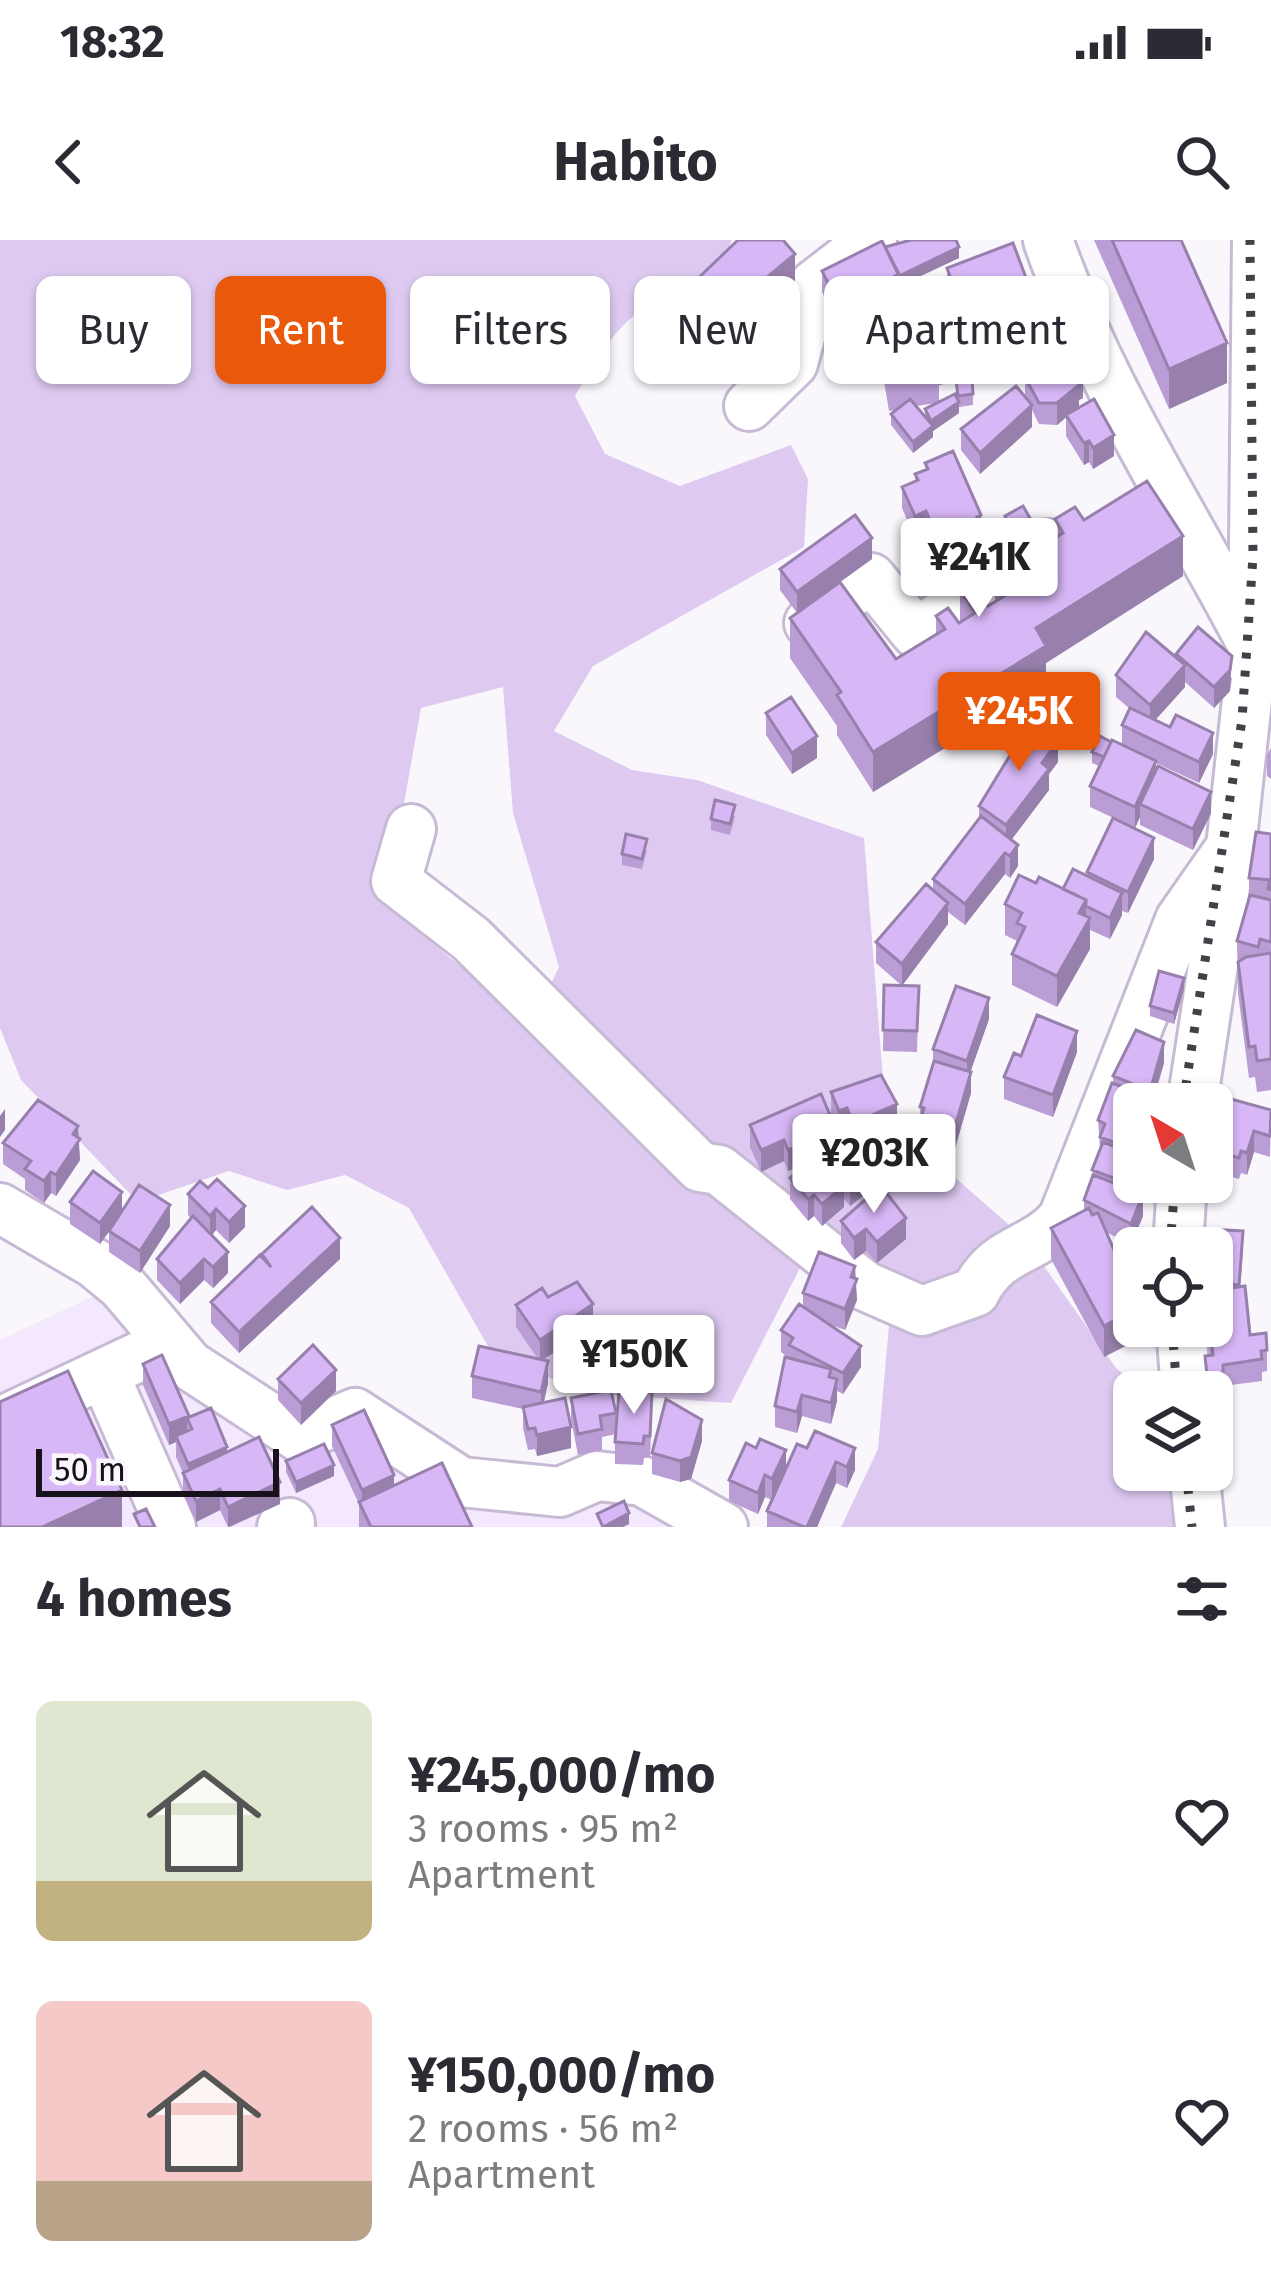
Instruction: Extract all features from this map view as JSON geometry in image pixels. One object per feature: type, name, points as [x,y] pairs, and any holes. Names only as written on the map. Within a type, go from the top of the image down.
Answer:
[{"type":"street","points":[[749,406],[793,363],[814,285],[872,240]]},
{"type":"street","points":[[1048,240],[1079,328],[1123,499],[1262,660]]},
{"type":"street","points":[[1195,1083],[1262,660],[1263,366],[1257,240]]},
{"type":"street","points":[[809,622],[871,578],[916,633],[1123,499]]},
{"type":"street","points":[[411,829],[396,880],[471,939],[700,1167],[718,1170],[865,1286],[922,1311],[974,1292],[989,1265],[1047,1238],[1063,1218],[1180,920],[1231,847]]},
{"type":"street","points":[[0,1208],[108,1274],[189,1365],[299,1438],[355,1413],[461,1482],[560,1492],[597,1476],[642,1480],[723,1527]]},
{"type":"street","points":[[0,1422],[169,1343]]},
{"type":"street","points":[[104,1374],[171,1527]]},
{"type":"street","points":[[1196,1491],[1200,1527]]},
{"type":"shaded area","points":[[0,240],[732,240],[717,276],[634,276],[634,317],[610,341],[610,276],[410,276],[410,384],[583,384],[575,396],[605,454],[680,486],[791,445],[808,479],[804,547],[593,666],[554,731],[632,770],[697,780],[864,838],[886,1117],[1024,1238],[1120,1371],[1113,1371],[1113,1491],[1172,1491],[1175,1527],[841,1527],[878,1449],[889,1325],[895,1315],[802,1264],[731,1403],[587,1393],[493,1355],[409,1208],[345,1175],[287,1190],[229,1171],[138,1202],[21,1080],[0,1028]],"holes":[[[503,687],[513,813],[559,967],[531,1026],[386,904],[421,708]]]},
{"type":"shaded area","points":[[96,1295],[437,1482],[521,1515],[599,1494],[637,1491],[703,1527],[0,1527],[0,1340]]},
{"type":"building","points":[[738,240],[783,240],[795,254],[768,276],[700,276]]},
{"type":"building","points":[[911,240],[956,240],[959,247],[899,276],[885,247]]},
{"type":"building","points":[[1112,240],[1181,240],[1227,343],[1169,369]]},
{"type":"building","points":[[882,241],[899,274],[825,276],[822,271]]},
{"type":"building","points":[[1013,243],[1025,276],[950,276],[947,268]]},
{"type":"building","points":[[956,384],[972,384],[973,394],[958,396]]},
{"type":"building","points":[[1029,384],[1079,384],[1057,403],[1039,403]]},
{"type":"building","points":[[1016,386],[1032,405],[980,453],[961,429]]},
{"type":"building","points":[[955,394],[959,402],[931,421],[925,409]]},
{"type":"building","points":[[910,399],[933,426],[913,442],[891,414]]},
{"type":"building","points":[[1094,399],[1114,435],[1093,448],[1089,441],[1084,443],[1066,415]]},
{"type":"building","points":[[953,451],[984,533],[943,551],[926,511],[915,516],[902,487],[918,480],[915,474],[928,469],[925,463]]},
{"type":"building","points":[[1147,481],[1183,536],[1036,628],[1046,646],[873,752],[837,695],[841,692],[790,618],[840,582],[896,659],[945,629],[936,616],[948,608],[959,623],[975,613],[960,589],[972,583],[988,606],[1006,595],[995,576],[1063,533],[1055,519],[1075,507],[1084,520]]},
{"type":"building","points":[[1023,506],[1031,520],[1013,530],[1005,516]]},
{"type":"building","points":[[855,515],[872,538],[797,592],[780,569]]},
{"type":"building","points":[[1198,627],[1232,656],[1230,670],[1214,687],[1176,654]]},
{"type":"building","points":[[1146,632],[1185,665],[1150,705],[1116,675]]},
{"type":"building","points":[[791,697],[817,736],[792,753],[766,713]]},
{"type":"building","points":[[1130,708],[1170,727],[1176,715],[1213,733],[1199,762],[1122,725]]},
{"type":"building","points":[[1031,721],[1058,741],[1042,763],[1049,769],[1006,825],[979,806]]},
{"type":"building","points":[[1100,736],[1111,742],[1104,757],[1092,752]]},
{"type":"building","points":[[1112,740],[1156,761],[1135,807],[1090,786]]},
{"type":"building","points":[[1158,766],[1211,792],[1193,829],[1140,804]]},
{"type":"building","points":[[715,800],[735,805],[730,824],[711,819]]},
{"type":"building","points":[[981,816],[1018,845],[1010,856],[1005,853],[965,904],[933,879]]},
{"type":"building","points":[[1113,818],[1154,838],[1128,892],[1087,872]]},
{"type":"building","points":[[1256,832],[1271,834],[1271,890],[1270,880],[1249,878]]},
{"type":"building","points":[[626,834],[647,839],[642,859],[622,854]]},
{"type":"building","points":[[1073,869],[1122,893],[1110,918],[1063,889]]},
{"type":"building","points":[[1019,875],[1036,883],[1039,877],[1086,900],[1079,913],[1090,918],[1057,976],[1012,954],[1025,927],[1017,923],[1022,913],[1005,904]]},
{"type":"building","points":[[926,884],[948,903],[902,964],[876,942]]},
{"type":"building","points":[[1250,895],[1271,900],[1271,942],[1260,939],[1258,947],[1237,941]]},
{"type":"building","points":[[1271,953],[1271,1059],[1257,1061],[1255,1046],[1249,1047],[1238,962]]},
{"type":"building","points":[[1159,971],[1184,978],[1174,1013],[1150,1006]]},
{"type":"building","points":[[884,985],[919,986],[917,1031],[883,1030]]},
{"type":"building","points":[[956,986],[989,998],[967,1061],[933,1049]]},
{"type":"building","points":[[1037,1015],[1077,1031],[1053,1095],[1004,1077],[1014,1053],[1021,1056]]},
{"type":"building","points":[[1136,1030],[1164,1042],[1152,1083],[1130,1083],[1113,1076]]},
{"type":"building","points":[[934,1061],[971,1072],[951,1140],[927,1133],[931,1122],[921,1118]]},
{"type":"building","points":[[881,1075],[897,1104],[872,1115],[876,1122],[856,1131],[847,1108],[839,1111],[831,1092]]},
{"type":"building","points":[[1113,1083],[1113,1142],[1100,1137],[1105,1124],[1098,1120]]},
{"type":"building","points":[[821,1094],[836,1129],[788,1150],[784,1140],[761,1150],[750,1125]]},
{"type":"building","points":[[38,1100],[78,1126],[73,1134],[80,1139],[56,1175],[51,1172],[44,1181],[25,1169],[31,1161],[3,1143]]},
{"type":"building","points":[[1233,1100],[1271,1110],[1270,1136],[1254,1131],[1247,1153],[1241,1151],[1239,1158],[1233,1156]]},
{"type":"building","points":[[849,1127],[857,1136],[864,1131],[878,1149],[861,1163],[868,1171],[850,1185],[820,1150]]},
{"type":"building","points":[[1103,1142],[1113,1146],[1113,1178],[1092,1170]]},
{"type":"building","points":[[818,1154],[844,1186],[822,1204],[814,1195],[808,1199],[790,1178]]},
{"type":"building","points":[[93,1171],[122,1192],[100,1223],[70,1202]]},
{"type":"building","points":[[1093,1175],[1113,1183],[1113,1203],[1139,1203],[1131,1224],[1084,1200]]},
{"type":"building","points":[[217,1179],[245,1206],[229,1222],[216,1209],[210,1216],[188,1194],[200,1181],[208,1188]]},
{"type":"building","points":[[139,1185],[170,1205],[140,1251],[109,1231]]},
{"type":"building","points":[[881,1186],[906,1218],[877,1242],[866,1229],[854,1238],[841,1221]]},
{"type":"building","points":[[312,1207],[340,1238],[239,1332],[211,1302],[260,1255],[271,1267],[262,1254]]},
{"type":"building","points":[[1089,1208],[1092,1215],[1098,1213],[1113,1248],[1113,1321],[1104,1326],[1051,1228]]},
{"type":"building","points":[[193,1216],[228,1252],[213,1267],[204,1259],[180,1283],[157,1259]]},
{"type":"building","points":[[1233,1230],[1243,1231],[1239,1285],[1233,1284]]},
{"type":"building","points":[[819,1252],[855,1266],[851,1277],[857,1279],[845,1309],[803,1293]]},
{"type":"building","points":[[577,1282],[593,1304],[540,1340],[516,1305],[542,1288],[548,1297]]},
{"type":"building","points":[[1245,1286],[1250,1335],[1266,1333],[1267,1350],[1261,1351],[1262,1359],[1207,1371],[1205,1356],[1213,1355],[1212,1347],[1233,1347],[1233,1288]]},
{"type":"building","points":[[799,1304],[861,1346],[843,1373],[789,1345],[793,1338],[781,1330]]},
{"type":"building","points":[[313,1345],[336,1370],[301,1403],[278,1379]]},
{"type":"building","points":[[479,1346],[548,1361],[541,1392],[472,1376]]},
{"type":"building","points":[[162,1355],[189,1416],[169,1424],[143,1364]]},
{"type":"building","points":[[785,1357],[831,1369],[829,1377],[837,1379],[831,1403],[802,1395],[797,1412],[775,1406]]},
{"type":"building","points":[[68,1371],[122,1490],[42,1527],[0,1527],[0,1402]]},
{"type":"building","points":[[611,1390],[616,1413],[600,1416],[602,1429],[578,1434],[571,1398]]},
{"type":"building","points":[[619,1391],[652,1392],[650,1436],[644,1436],[643,1444],[615,1442]]},
{"type":"building","points":[[565,1398],[571,1427],[537,1435],[535,1428],[528,1429],[523,1407]]},
{"type":"building","points":[[666,1399],[702,1420],[691,1457],[680,1461],[652,1453]]},
{"type":"building","points":[[211,1408],[227,1447],[188,1464],[176,1436],[192,1429],[187,1418]]},
{"type":"building","points":[[364,1410],[394,1475],[362,1490],[332,1425]]},
{"type":"building","points":[[815,1431],[855,1448],[847,1467],[836,1462],[804,1527],[767,1511],[797,1444],[807,1448]]},
{"type":"building","points":[[259,1437],[280,1482],[228,1507],[220,1489],[196,1501],[183,1473]]},
{"type":"building","points":[[760,1439],[786,1450],[772,1479],[765,1475],[758,1493],[729,1480],[746,1443],[756,1448]]},
{"type":"building","points":[[324,1444],[334,1465],[296,1482],[286,1461]]},
{"type":"building","points":[[442,1463],[472,1527],[371,1527],[359,1502]]},
{"type":"building","points":[[624,1501],[629,1513],[603,1527],[597,1514]]},
{"type":"building","points":[[146,1509],[155,1527],[140,1527],[134,1514]]},
{"type":"railway","points":[[1186,1083],[1242,720],[1253,556],[1250,240]]},
{"type":"railway","points":[[1172,1227],[1173,1203]]},
{"type":"railway","points":[[1174,1347],[1175,1371]]},
{"type":"railway","points":[[1188,1491],[1192,1527]]}]
